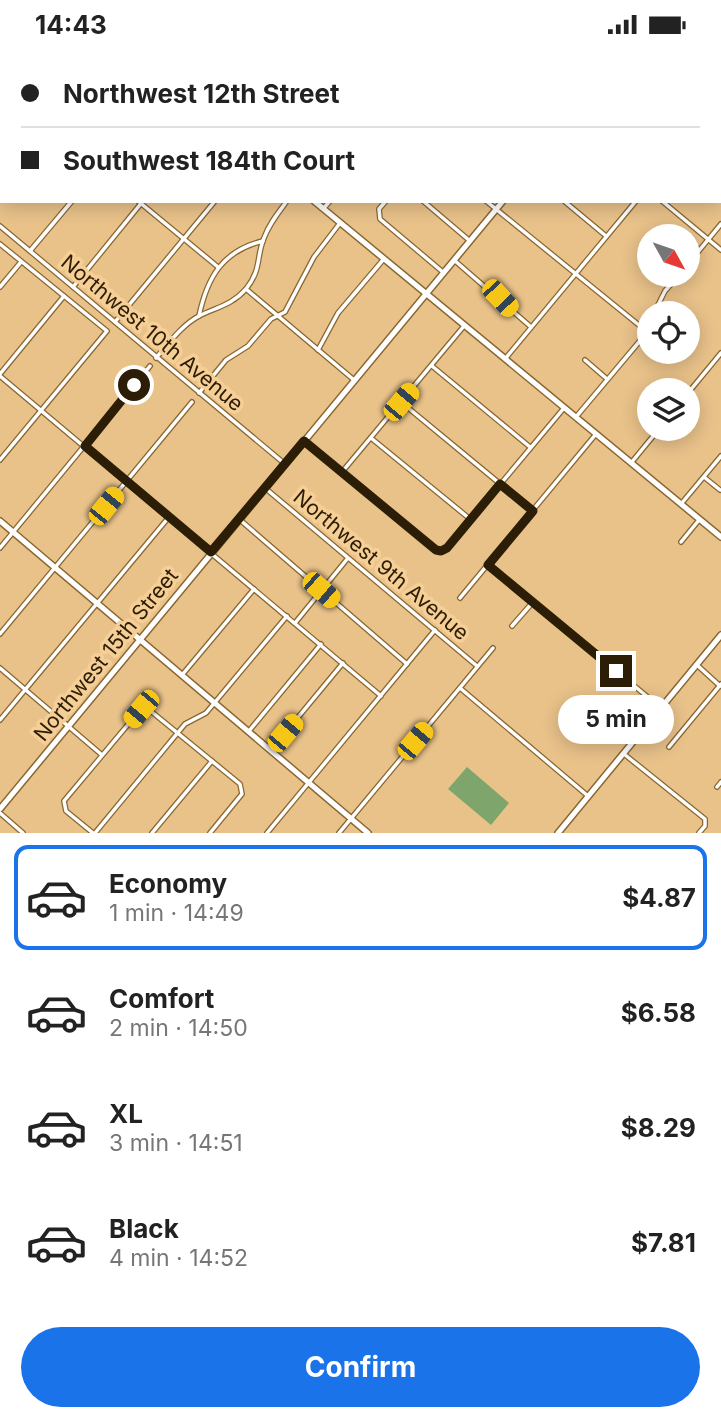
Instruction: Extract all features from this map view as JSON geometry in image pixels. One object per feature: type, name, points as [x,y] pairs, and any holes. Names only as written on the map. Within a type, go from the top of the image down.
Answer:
[{"type":"street","points":[[30,251],[70,203]]},
{"type":"street","points":[[73,287],[140,203]]},
{"type":"street","points":[[142,203],[218,267]]},
{"type":"street","points":[[115,322],[213,203]]},
{"type":"street","points":[[156,358],[179,332],[199,316],[228,305],[246,289],[257,271],[262,240],[285,203]]},
{"type":"street","points":[[316,203],[425,296],[721,537]]},
{"type":"street","points":[[323,209],[328,203]]},
{"type":"street","points":[[385,203],[378,214],[380,219],[444,273]]},
{"type":"street","points":[[425,203],[470,241]]},
{"type":"street","points":[[488,203],[637,323]]},
{"type":"street","name":"Northwest 15th Street","points":[[0,811],[501,203]]},
{"type":"street","points":[[566,203],[606,236]]},
{"type":"street","points":[[505,359],[634,203]]},
{"type":"street","points":[[664,203],[721,250]]},
{"type":"street","points":[[199,393],[226,360],[248,346],[271,319],[285,312],[314,257],[340,223]]},
{"type":"street","points":[[700,249],[721,224]]},
{"type":"street","name":"Northwest 10th Avenue","points":[[0,226],[285,464]]},
{"type":"street","points":[[199,316],[204,291],[218,267],[238,251],[262,240]]},
{"type":"street","points":[[0,244],[107,331],[0,460]]},
{"type":"street","points":[[318,350],[338,313],[383,260]]},
{"type":"street","points":[[454,260],[531,327]]},
{"type":"street","points":[[0,287],[21,261]]},
{"type":"street","points":[[246,289],[354,380]]},
{"type":"street","points":[[64,296],[0,375],[381,696]]},
{"type":"street","points":[[342,472],[464,326]]},
{"type":"street","points":[[576,417],[637,344]]},
{"type":"street","points":[[700,378],[721,353]]},
{"type":"street","points":[[585,360],[607,379]]},
{"type":"street","points":[[0,548],[150,366]]},
{"type":"street","points":[[432,366],[530,447]]},
{"type":"street","points":[[0,634],[192,402]]},
{"type":"street","points":[[401,402],[533,511]]},
{"type":"street","points":[[304,441],[436,550],[441,551],[447,548],[564,408]]},
{"type":"street","points":[[460,598],[596,434]]},
{"type":"street","points":[[371,438],[470,519]]},
{"type":"street","points":[[631,463],[649,441]]},
{"type":"street","points":[[681,504],[721,456]]},
{"type":"street","points":[[704,477],[720,490]]},
{"type":"street","name":"Northwest 9th Avenue","points":[[265,488],[477,666]]},
{"type":"street","points":[[0,720],[169,517]]},
{"type":"street","points":[[239,519],[407,663]]},
{"type":"street","points":[[0,520],[368,833]]},
{"type":"street","points":[[681,542],[699,520]]},
{"type":"street","points":[[295,622],[348,558]]},
{"type":"street","points":[[488,565],[661,708]]},
{"type":"street","points":[[182,675],[254,589]]},
{"type":"street","points":[[512,626],[533,602]]},
{"type":"street","points":[[210,833],[242,794],[243,789],[240,784],[178,733],[147,708],[141,709],[64,801],[64,806],[94,833],[178,733],[186,724],[201,718],[287,617]]},
{"type":"street","points":[[267,833],[435,630]]},
{"type":"street","points":[[558,833],[721,635]]},
{"type":"street","points":[[249,731],[321,644]]},
{"type":"street","points":[[339,833],[494,648]]},
{"type":"street","points":[[271,750],[343,663]]},
{"type":"street","points":[[669,747],[721,686],[697,664]]},
{"type":"street","points":[[0,667],[103,755]]},
{"type":"street","points":[[460,688],[588,796]]},
{"type":"street","points":[[624,754],[705,819],[706,823],[699,833]]},
{"type":"street","points":[[152,833],[212,761]]},
{"type":"street","points":[[716,787],[721,782]]},
{"type":"street","points":[[0,811],[23,833]]},
{"type":"green space","points":[[467,767],[509,803],[491,825],[448,789]]},
{"type":"route","points":[[134,385],[85,446],[211,552],[304,441],[436,550],[447,548],[500,484],[533,511],[488,565],[616,671]]}]
